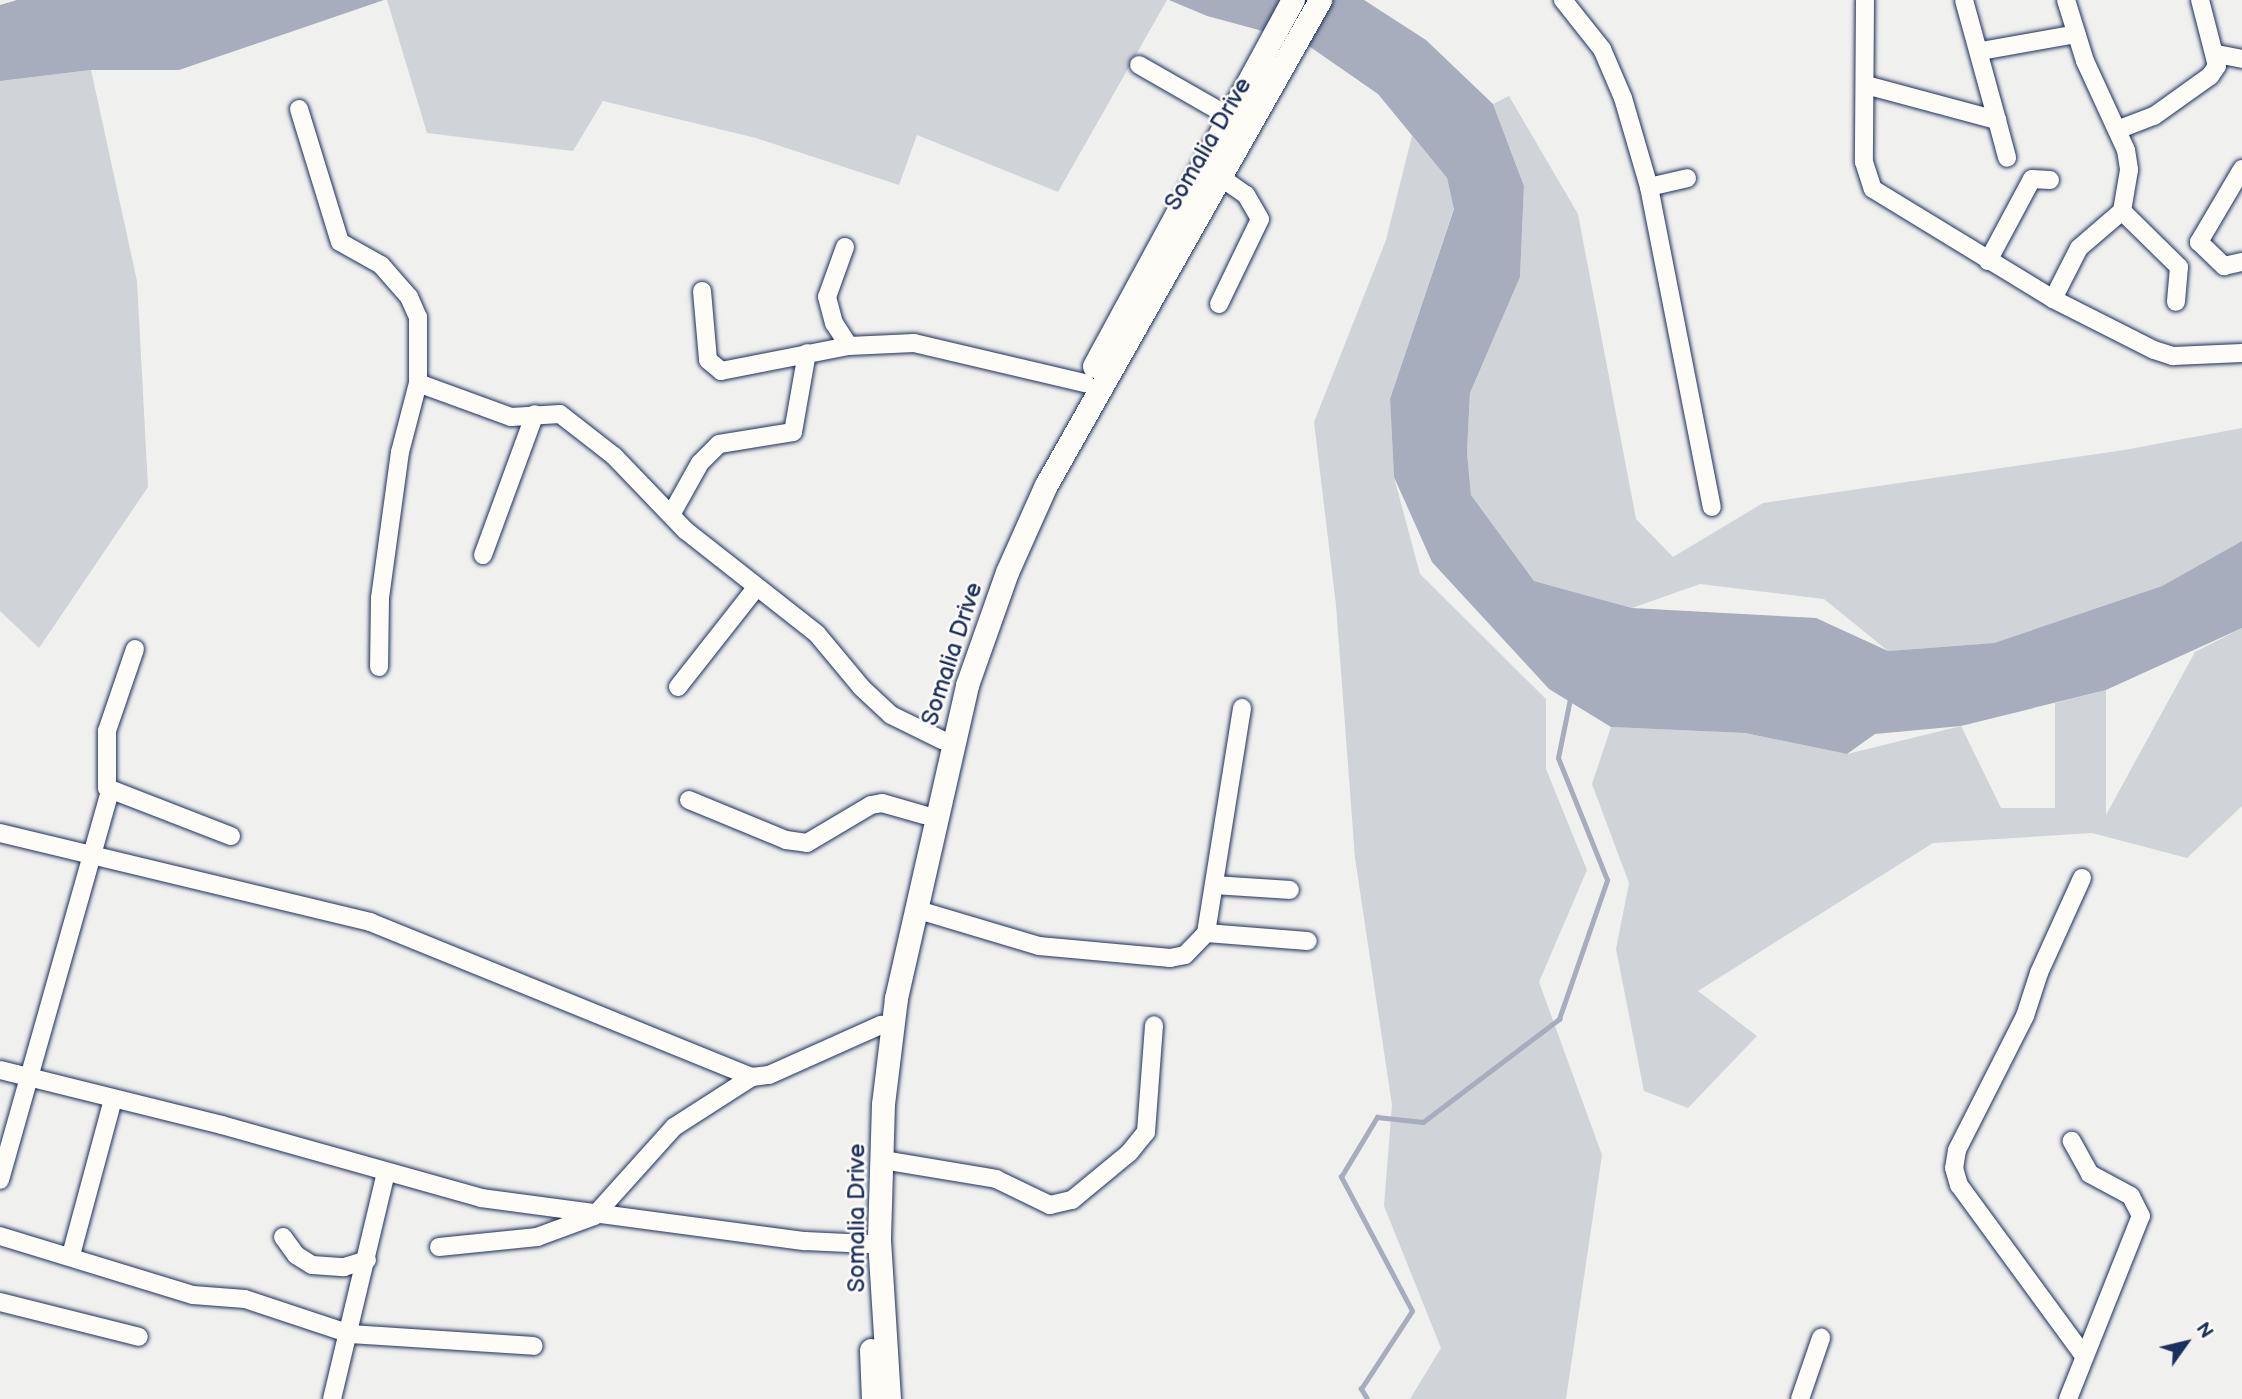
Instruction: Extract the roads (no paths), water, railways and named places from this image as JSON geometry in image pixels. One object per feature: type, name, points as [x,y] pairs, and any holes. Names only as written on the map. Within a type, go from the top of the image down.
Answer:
[{"type":"main road","name":"Somalia Drive","points":[[873,1399],[869,1244],[888,1026],[924,815],[953,691],[999,560],[1038,471],[1293,0]]},
{"type":"main road","name":"Somalia Drive","points":[[889,1399],[879,1238],[888,1026],[953,732],[1007,572],[1052,473],[1320,0]]},
{"type":"street","points":[[1563,0],[1602,49],[1623,98],[1649,187],[1712,507]]},
{"type":"street","points":[[1869,0],[1864,162],[1872,189],[1988,261],[2117,333],[2173,356],[2242,353]]},
{"type":"street","points":[[1964,0],[1981,51],[2007,158]]},
{"type":"street","points":[[2053,299],[2079,248],[2122,211],[2129,170],[2117,130],[2076,34],[2066,0]]},
{"type":"street","points":[[2117,130],[2154,116],[2210,76],[2217,54],[2200,0]]},
{"type":"street","points":[[1981,51],[2076,34]]},
{"type":"street","points":[[2217,54],[2242,59]]},
{"type":"street","points":[[1139,65],[1228,116]]},
{"type":"street","points":[[1866,85],[1997,120]]},
{"type":"street","points":[[299,109],[340,242],[381,265],[415,306],[421,335],[418,383],[400,452],[380,598],[379,667]]},
{"type":"street","points":[[2176,302],[2179,267],[2199,242],[2242,169]]},
{"type":"street","points":[[1219,304],[1260,219],[1246,195],[1220,177]]},
{"type":"street","points":[[1649,187],[1688,177]]},
{"type":"street","points":[[1988,261],[2032,180],[2050,180]]},
{"type":"street","points":[[2122,211],[2179,267]]},
{"type":"street","points":[[2199,242],[2224,267],[2242,262]]},
{"type":"street","points":[[845,247],[827,297],[834,323],[849,345]]},
{"type":"street","points":[[702,291],[708,360],[713,367],[732,369],[849,345],[937,346],[1085,383]]},
{"type":"street","points":[[671,513],[700,463],[719,444],[793,432],[807,353]]},
{"type":"street","points":[[418,383],[511,417],[560,414],[596,439],[671,513],[756,588],[817,634],[862,688],[891,715],[942,740]]},
{"type":"street","points":[[483,555],[535,414]]},
{"type":"street","points":[[678,687],[756,588]]},
{"type":"street","points":[[0,1180],[110,792],[107,731],[135,649]]},
{"type":"street","points":[[915,909],[1039,946],[1170,958],[1185,955],[1206,933],[1242,708]]},
{"type":"street","points":[[110,792],[232,836]]},
{"type":"street","points":[[689,800],[786,840],[807,843],[871,805],[882,803],[924,815]]},
{"type":"street","points":[[0,833],[370,922],[752,1077]]},
{"type":"street","points":[[2082,878],[2039,973],[2025,1017],[1957,1150],[1954,1168],[1959,1185],[2084,1356]]},
{"type":"street","points":[[1215,886],[1290,890]]},
{"type":"street","points":[[1206,933],[1308,941]]},
{"type":"street","points":[[883,1160],[996,1179],[1037,1202],[1063,1204],[1072,1200],[1129,1153],[1146,1132],[1154,1025]]},
{"type":"street","points":[[439,1247],[537,1237],[594,1216],[674,1127],[752,1077],[769,1075],[888,1026]]},
{"type":"street","points":[[0,1070],[481,1198],[594,1216],[665,1221],[804,1241],[869,1244]]},
{"type":"street","points":[[71,1255],[113,1099]]},
{"type":"street","points":[[2068,1399],[2141,1210],[2132,1196],[2090,1174],[2073,1141]]},
{"type":"street","points":[[332,1399],[350,1334],[386,1173]]},
{"type":"street","points":[[0,1236],[71,1255],[132,1278],[193,1295],[245,1299],[350,1334],[534,1346]]},
{"type":"street","points":[[283,1237],[296,1255],[312,1265],[344,1267],[366,1261]]},
{"type":"street","points":[[0,1302],[139,1337]]},
{"type":"street","points":[[1800,1399],[1821,1338]]},
{"type":"water","points":[[17,0],[384,0],[179,70],[91,70],[0,81],[0,5]]},
{"type":"water","points":[[1169,0],[1364,0],[1426,40],[1493,104],[1524,186],[1520,277],[1470,393],[1467,452],[1471,495],[1534,581],[1632,608],[1816,618],[1888,651],[1994,643],[2162,586],[2242,541],[2242,628],[2106,690],[1961,726],[1875,734],[1847,754],[1745,733],[1611,727],[1549,689],[1432,562],[1394,477],[1390,399],[1454,209],[1447,178],[1378,94],[1303,42],[1207,16]]},
{"type":"waterway","points":[[1367,1399],[1361,1389],[1412,1311],[1341,1177],[1377,1117],[1423,1122],[1559,1019],[1607,880],[1558,758],[1570,699]]}]
